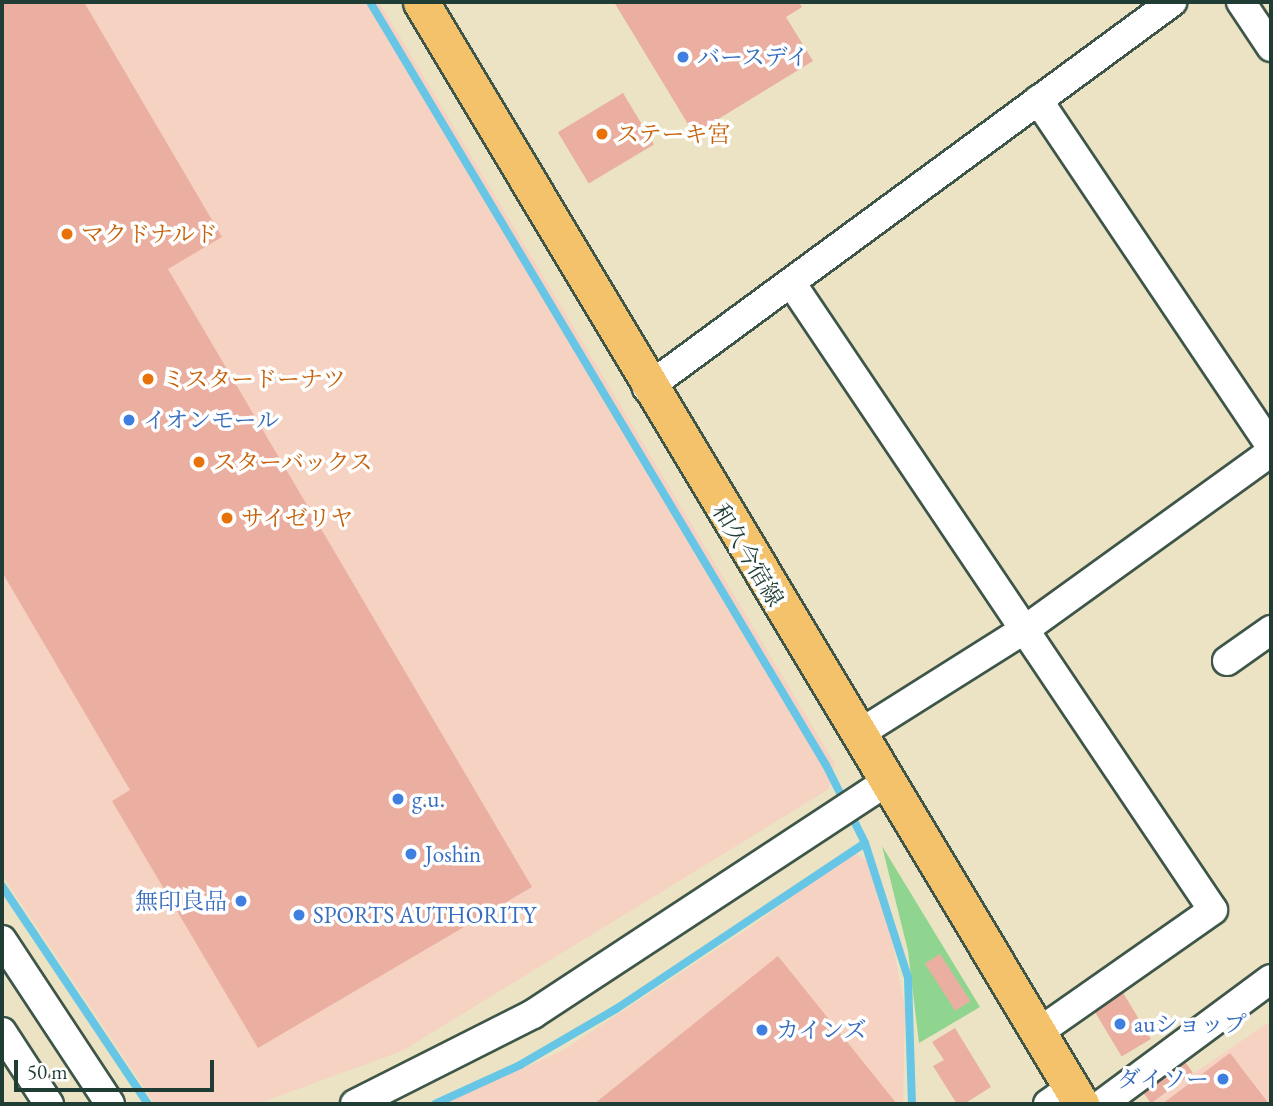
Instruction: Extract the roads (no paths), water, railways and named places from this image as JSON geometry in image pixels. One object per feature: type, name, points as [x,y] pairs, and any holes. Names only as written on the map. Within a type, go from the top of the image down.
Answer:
[{"type":"main road","name":"和久今宿線","points":[[421,2],[647,388],[1036,1034],[1067,1099]]},
{"type":"street","points":[[647,388],[792,284],[1172,2]]},
{"type":"street","points":[[1241,2],[1271,47]]},
{"type":"street","points":[[857,735],[1027,628],[1271,450],[1038,100]]},
{"type":"street","points":[[792,284],[1027,628],[1213,910],[1036,1034]]},
{"type":"street","points":[[1227,661],[1271,630]]},
{"type":"street","points":[[355,1104],[533,1014],[884,783]]},
{"type":"street","points":[[2,940],[110,1104]]},
{"type":"street","points":[[1102,1104],[1271,979]]},
{"type":"street","points":[[2,1032],[49,1104]]},
{"type":"waterway","points":[[370,2],[826,765],[865,843],[908,978],[912,1104]]},
{"type":"waterway","points":[[435,1104],[520,1065],[616,1009],[865,843]]},
{"type":"waterway","points":[[2,886],[148,1104]]},
{"type":"place","name":"バースデイ","points":[[683,57]]},
{"type":"place","name":"ステーキ宮","points":[[602,134]]},
{"type":"place","name":"マクドナルド","points":[[67,234]]},
{"type":"place","name":"ミスタードーナツ","points":[[148,379]]},
{"type":"place","name":"イオンモール","points":[[129,420]]},
{"type":"place","name":"スターバックス","points":[[199,462]]},
{"type":"place","name":"サイゼリヤ","points":[[227,518]]},
{"type":"place","name":"g.u.","points":[[398,799]]},
{"type":"place","name":"Joshin","points":[[411,854]]},
{"type":"place","name":"無印良品","points":[[241,901]]},
{"type":"place","name":"SPORTS AUTHORITY","points":[[299,915]]},
{"type":"place","name":"auショップ","points":[[1120,1024]]},
{"type":"place","name":"カインズ","points":[[762,1030]]},
{"type":"place","name":"ダイソー","points":[[1223,1079]]}]
